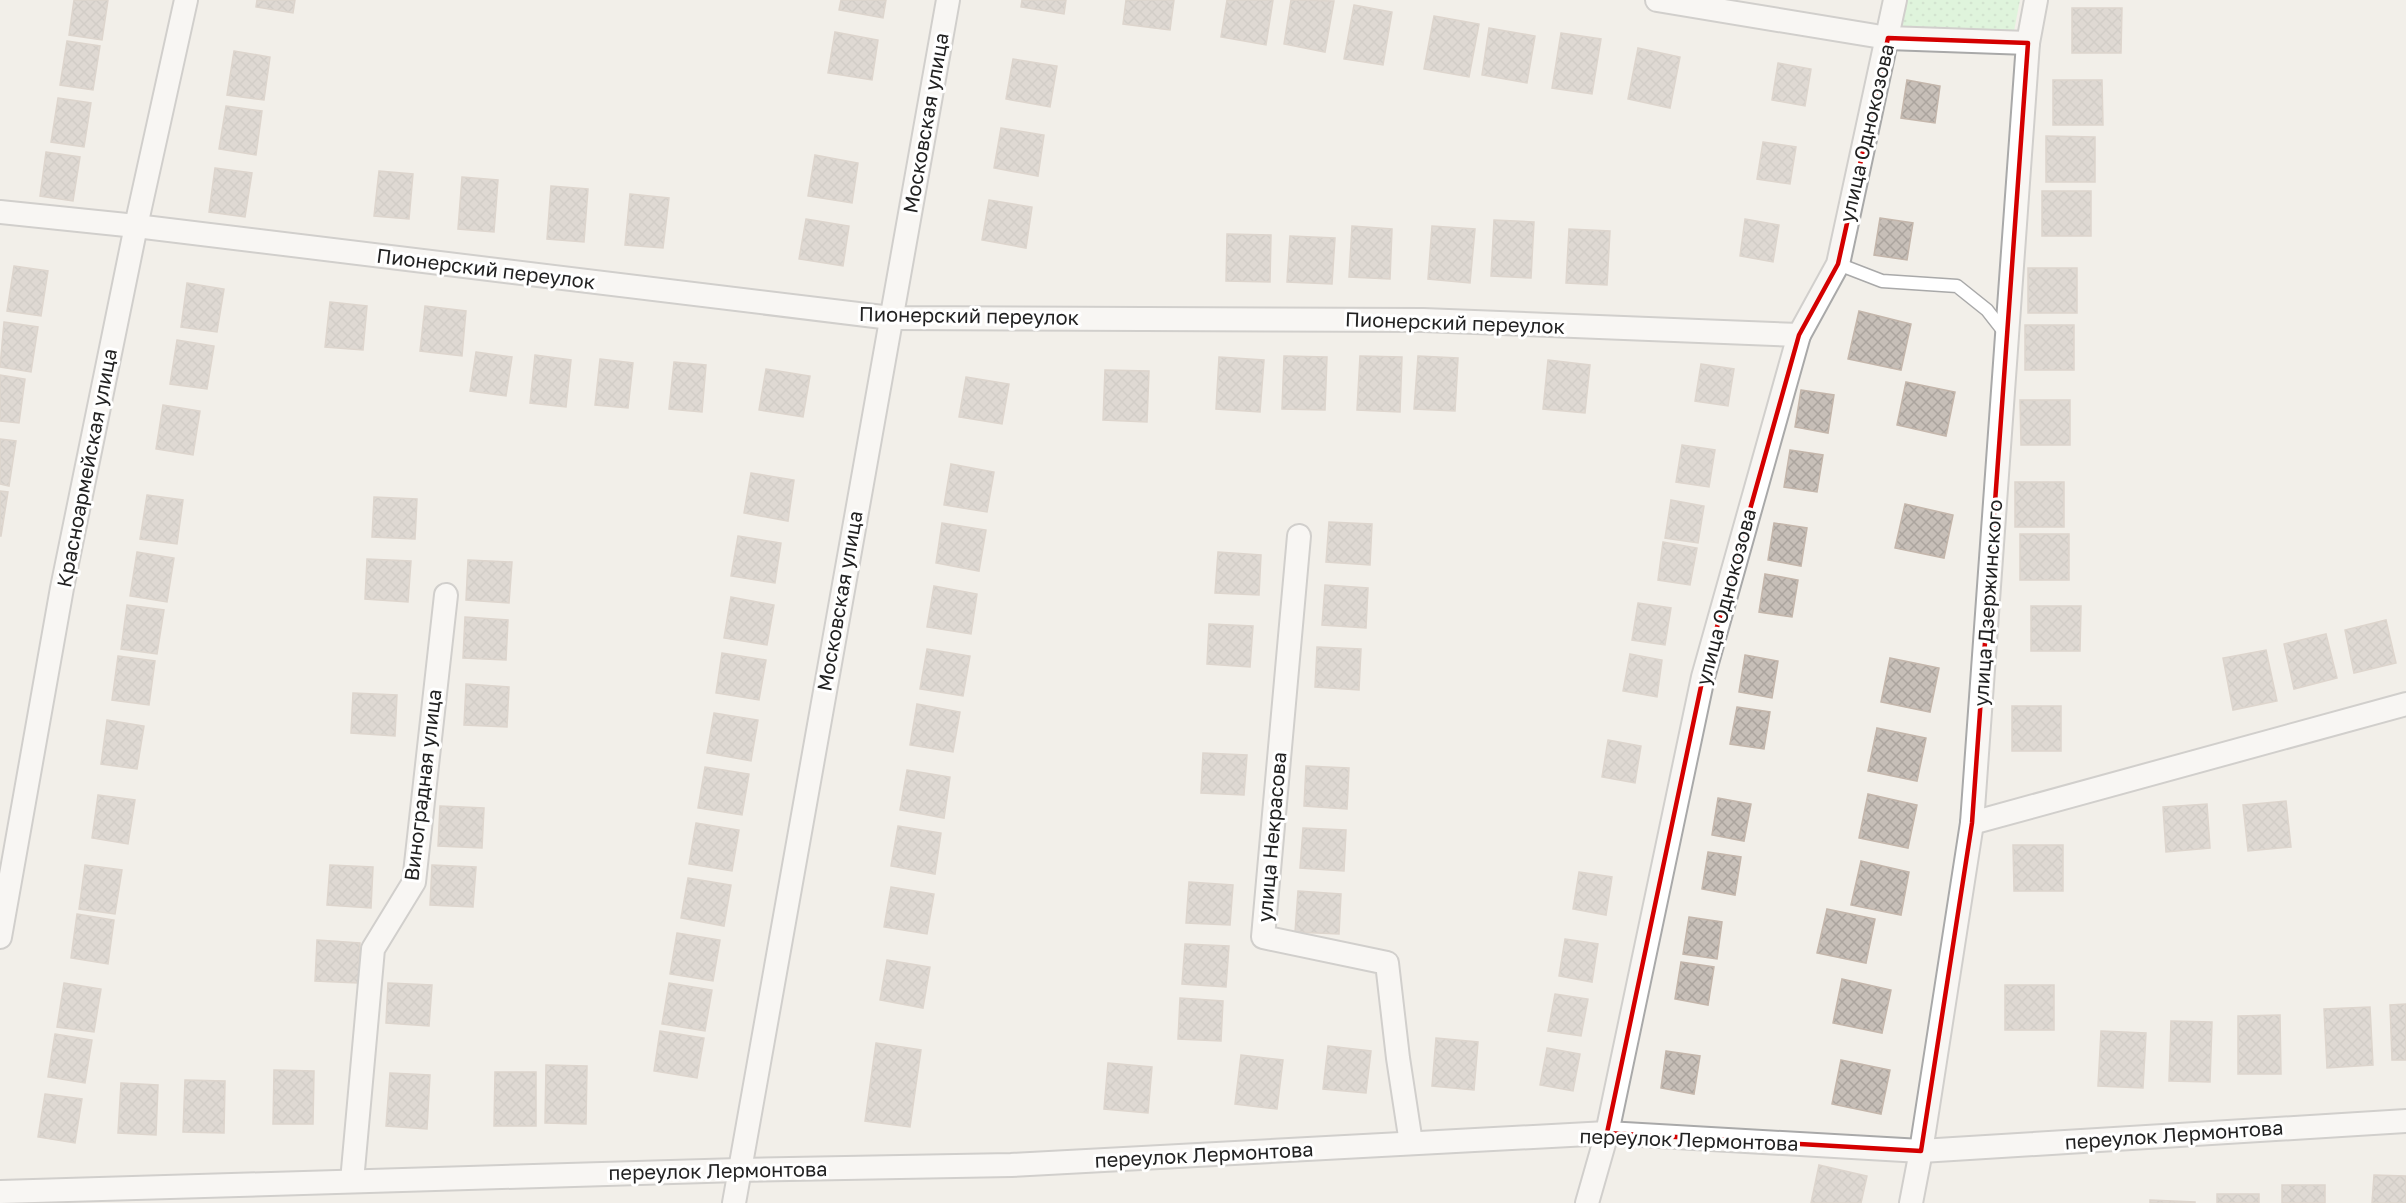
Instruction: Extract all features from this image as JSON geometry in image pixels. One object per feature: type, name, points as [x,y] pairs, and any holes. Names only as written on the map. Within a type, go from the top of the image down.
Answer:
[{"type":"street","name":"Красноармейская улица","points":[[0,938],[62,588],[136,226],[186,0]]},
{"type":"street","name":"Московская улица","points":[[734,1203],[948,0]]},
{"type":"street","points":[[1657,0],[1888,38],[2028,44]]},
{"type":"street","name":"улица Однокозова","points":[[1587,1203],[1608,1132],[1703,677],[1799,335],[1838,264],[1895,0]]},
{"type":"street","name":"улица Дзержинского","points":[[1911,1203],[1972,823],[2028,44],[2036,0]]},
{"type":"street","name":"Пионерский переулок","points":[[0,212],[136,226],[891,318],[1423,320],[1799,335]]},
{"type":"street","name":"улица Некрасова","points":[[1299,536],[1263,937],[1387,963],[1411,1143]]},
{"type":"street","name":"Виноградная улица","points":[[352,1181],[373,949],[414,882],[446,595]]},
{"type":"street","points":[[1972,823],[2406,704]]},
{"type":"street","name":"переулок Лермонтова","points":[[0,1192],[739,1170],[1011,1165],[1608,1132],[1921,1151],[2406,1120]]},
{"type":"lane","points":[[1838,264],[1882,281],[1957,286],[1987,310],[2007,335]]},
{"type":"highlighted area","points":[[1888,38],[2028,43],[1972,823],[1921,1151],[1607,1133],[1703,677],[1799,335],[1838,264]]},
{"type":"green space","points":[[1906,0],[2020,0],[2014,31],[1902,26]]},
{"type":"building","points":[[74,0],[108,0],[102,40],[69,35]]},
{"type":"building","points":[[257,0],[295,0],[293,13],[256,7]]},
{"type":"building","points":[[841,0],[886,0],[883,18],[839,10]]},
{"type":"building","points":[[1022,0],[1066,0],[1064,14],[1021,7]]},
{"type":"building","points":[[1126,0],[1174,0],[1170,30],[1123,24]]},
{"type":"building","points":[[1227,0],[1273,0],[1266,45],[1221,37]]},
{"type":"building","points":[[1291,0],[1334,1],[1325,52],[1284,44]]},
{"type":"building","points":[[1354,5],[1392,12],[1383,65],[1344,59]]},
{"type":"building","points":[[2072,8],[2122,8],[2121,53],[2072,53]]},
{"type":"building","points":[[1434,16],[1479,24],[1469,77],[1424,69]]},
{"type":"building","points":[[1489,28],[1535,36],[1527,83],[1482,75]]},
{"type":"building","points":[[835,32],[878,40],[872,80],[828,73]]},
{"type":"building","points":[[1561,33],[1601,39],[1592,94],[1552,88]]},
{"type":"building","points":[[67,41],[100,46],[93,90],[60,85]]},
{"type":"building","points":[[1638,48],[1680,57],[1670,108],[1628,99]]},
{"type":"building","points":[[234,51],[270,57],[264,100],[227,95]]},
{"type":"building","points":[[1013,59],[1057,66],[1050,107],[1006,99]]},
{"type":"building","points":[[1778,63],[1811,69],[1805,106],[1772,100]]},
{"type":"building","points":[[1907,80],[1940,86],[1935,123],[1901,118]]},
{"type":"building","points":[[2053,80],[2102,80],[2103,125],[2053,125]]},
{"type":"building","points":[[58,98],[91,103],[84,147],[51,142]]},
{"type":"building","points":[[226,106],[262,111],[256,155],[219,149]]},
{"type":"building","points":[[1001,128],[1044,135],[1038,176],[994,168]]},
{"type":"building","points":[[2046,136],[2095,137],[2095,182],[2046,182]]},
{"type":"building","points":[[1763,142],[1796,147],[1790,184],[1757,179]]},
{"type":"building","points":[[46,152],[80,157],[73,201],[40,196]]},
{"type":"building","points":[[815,155],[858,163],[852,203],[808,196]]},
{"type":"building","points":[[215,168],[252,173],[245,217],[209,212]]},
{"type":"building","points":[[379,171],[413,174],[409,219],[374,216]]},
{"type":"building","points":[[462,177],[498,180],[494,232],[458,229]]},
{"type":"building","points":[[551,186],[588,189],[584,242],[547,239]]},
{"type":"building","points":[[2042,191],[2091,191],[2091,236],[2042,236]]},
{"type":"building","points":[[630,194],[669,198],[663,248],[625,245]]},
{"type":"building","points":[[989,200],[1032,207],[1026,248],[982,240]]},
{"type":"building","points":[[1880,218],[1913,223],[1907,260],[1874,255]]},
{"type":"building","points":[[806,219],[849,226],[843,266],[799,259]]},
{"type":"building","points":[[1745,219],[1779,225],[1773,262],[1740,256]]},
{"type":"building","points":[[1494,220],[1534,222],[1531,278],[1491,276]]},
{"type":"building","points":[[1352,226],[1392,229],[1390,279],[1349,277]]},
{"type":"building","points":[[1432,226],[1475,229],[1470,283],[1428,279]]},
{"type":"building","points":[[1569,229],[1610,231],[1607,285],[1566,283]]},
{"type":"building","points":[[1227,234],[1271,235],[1270,282],[1226,281]]},
{"type":"building","points":[[1290,236],[1335,238],[1332,284],[1287,282]]},
{"type":"building","points":[[14,266],[48,271],[41,316],[7,311]]},
{"type":"building","points":[[2028,268],[2077,268],[2077,313],[2028,313]]},
{"type":"building","points":[[187,283],[224,289],[217,332],[181,327]]},
{"type":"building","points":[[330,302],[367,306],[363,350],[325,347]]},
{"type":"building","points":[[425,306],[466,311],[462,356],[420,351]]},
{"type":"building","points":[[1859,311],[1911,324],[1901,370],[1848,359]]},
{"type":"building","points":[[4,322],[38,327],[31,372],[0,367]]},
{"type":"building","points":[[2025,325],[2074,325],[2074,370],[2025,370]]},
{"type":"building","points":[[177,340],[214,346],[207,389],[170,384]]},
{"type":"building","points":[[476,352],[512,357],[506,396],[470,391]]},
{"type":"building","points":[[535,355],[571,360],[566,407],[530,403]]},
{"type":"building","points":[[1284,356],[1327,357],[1325,410],[1282,409]]},
{"type":"building","points":[[1360,356],[1402,357],[1400,412],[1357,410]]},
{"type":"building","points":[[1418,356],[1458,358],[1455,411],[1414,409]]},
{"type":"building","points":[[1219,357],[1264,360],[1260,412],[1216,409]]},
{"type":"building","points":[[600,359],[633,363],[628,408],[595,405]]},
{"type":"building","points":[[1548,360],[1590,365],[1585,413],[1543,409]]},
{"type":"building","points":[[674,362],[706,365],[702,412],[669,409]]},
{"type":"building","points":[[1701,364],[1734,369],[1728,406],[1695,401]]},
{"type":"building","points":[[766,369],[810,376],[803,417],[759,410]]},
{"type":"building","points":[[1105,370],[1149,371],[1147,422],[1103,420]]},
{"type":"building","points":[[0,375],[25,379],[19,423],[0,421]]},
{"type":"building","points":[[966,377],[1009,384],[1002,424],[959,417]]},
{"type":"building","points":[[1906,382],[1955,392],[1946,436],[1897,425]]},
{"type":"building","points":[[1801,390],[1834,395],[1828,433],[1795,427]]},
{"type":"building","points":[[2020,400],[2070,400],[2070,445],[2021,445]]},
{"type":"building","points":[[163,405],[200,411],[193,455],[156,449]]},
{"type":"building","points":[[0,439],[16,441],[9,486],[0,484]]},
{"type":"building","points":[[1682,445],[1715,450],[1709,487],[1676,482]]},
{"type":"building","points":[[1790,450],[1823,455],[1817,492],[1784,487]]},
{"type":"building","points":[[951,464],[994,472],[987,512],[944,505]]},
{"type":"building","points":[[751,473],[794,480],[788,521],[744,513]]},
{"type":"building","points":[[2015,482],[2064,482],[2064,527],[2015,527]]},
{"type":"building","points":[[0,491],[8,492],[1,536],[0,536]]},
{"type":"building","points":[[147,495],[183,500],[177,544],[140,539]]},
{"type":"building","points":[[374,497],[417,499],[415,539],[372,537]]},
{"type":"building","points":[[1671,500],[1704,506],[1698,543],[1665,538]]},
{"type":"building","points":[[1905,504],[1953,515],[1944,558],[1895,548]]},
{"type":"building","points":[[1329,522],[1372,524],[1370,565],[1326,562]]},
{"type":"building","points":[[942,523],[986,530],[979,571],[936,563]]},
{"type":"building","points":[[1774,523],[1807,528],[1801,566],[1768,560]]},
{"type":"building","points":[[2020,534],[2069,534],[2069,580],[2020,580]]},
{"type":"building","points":[[738,536],[781,543],[775,583],[731,576]]},
{"type":"building","points":[[1663,542],[1697,548],[1690,585],[1658,580]]},
{"type":"building","points":[[137,552],[174,558],[167,602],[130,596]]},
{"type":"building","points":[[1218,552],[1261,555],[1259,595],[1215,593]]},
{"type":"building","points":[[367,559],[411,561],[408,602],[365,599]]},
{"type":"building","points":[[468,560],[512,562],[509,603],[466,600]]},
{"type":"building","points":[[1765,574],[1798,580],[1792,617],[1759,612]]},
{"type":"building","points":[[1325,585],[1368,588],[1366,628],[1322,625]]},
{"type":"building","points":[[934,586],[977,594],[971,634],[927,627]]},
{"type":"building","points":[[731,597],[774,605],[767,645],[724,638]]},
{"type":"building","points":[[1638,603],[1671,608],[1665,645],[1632,640]]},
{"type":"building","points":[[127,605],[164,610],[157,654],[121,649]]},
{"type":"building","points":[[2031,606],[2081,606],[2080,651],[2031,651]]},
{"type":"building","points":[[465,617],[508,620],[506,660],[463,658]]},
{"type":"building","points":[[2386,620],[2396,663],[2354,673],[2345,630]]},
{"type":"building","points":[[1209,624],[1253,626],[1250,667],[1207,664]]},
{"type":"building","points":[[2326,634],[2337,678],[2294,689],[2284,644]]},
{"type":"building","points":[[1317,647],[1361,649],[1359,690],[1315,687]]},
{"type":"building","points":[[927,649],[970,656],[963,696],[920,689]]},
{"type":"building","points":[[2266,650],[2277,701],[2233,710],[2223,658]]},
{"type":"building","points":[[722,653],[766,660],[759,700],[716,693]]},
{"type":"building","points":[[1630,654],[1662,660],[1657,697],[1623,691]]},
{"type":"building","points":[[1745,655],[1778,661],[1772,698],[1739,692]]},
{"type":"building","points":[[118,656],[155,661],[149,705],[112,700]]},
{"type":"building","points":[[1890,658],[1939,668],[1930,712],[1881,702]]},
{"type":"building","points":[[466,684],[509,687],[507,727],[464,725]]},
{"type":"building","points":[[353,693],[397,695],[395,736],[351,733]]},
{"type":"building","points":[[917,704],[960,712],[953,752],[910,745]]},
{"type":"building","points":[[2012,706],[2061,706],[2061,751],[2012,751]]},
{"type":"building","points":[[1737,707],[1770,712],[1764,749],[1730,744]]},
{"type":"building","points":[[714,713],[758,720],[751,761],[707,753]]},
{"type":"building","points":[[107,720],[144,726],[137,769],[101,764]]},
{"type":"building","points":[[1877,728],[1926,738],[1917,781],[1868,771]]},
{"type":"building","points":[[1608,740],[1641,746],[1635,783],[1602,777]]},
{"type":"building","points":[[1203,753],[1247,755],[1244,795],[1201,793]]},
{"type":"building","points":[[1306,766],[1349,768],[1347,809],[1304,806]]},
{"type":"building","points":[[705,767],[749,774],[742,815],[698,808]]},
{"type":"building","points":[[907,770],[950,777],[944,818],[900,810]]},
{"type":"building","points":[[1868,794],[1917,805],[1908,848],[1859,838]]},
{"type":"building","points":[[98,795],[135,800],[128,844],[92,838]]},
{"type":"building","points":[[1718,798],[1751,804],[1744,841],[1712,835]]},
{"type":"building","points":[[2286,801],[2291,847],[2248,851],[2243,805]]},
{"type":"building","points":[[2207,804],[2210,848],[2166,852],[2163,807]]},
{"type":"building","points":[[440,806],[484,808],[482,848],[438,846]]},
{"type":"building","points":[[696,823],[739,830],[732,871],[689,864]]},
{"type":"building","points":[[898,826],[941,833],[935,874],[891,866]]},
{"type":"building","points":[[1303,828],[1346,830],[1344,871],[1300,868]]},
{"type":"building","points":[[2013,845],[2063,845],[2063,891],[2014,891]]},
{"type":"building","points":[[1708,852],[1741,857],[1735,895],[1702,889]]},
{"type":"building","points":[[1861,861],[1909,872],[1901,915],[1851,905]]},
{"type":"building","points":[[85,865],[122,870],[115,914],[79,909]]},
{"type":"building","points":[[330,865],[373,867],[371,908],[327,905]]},
{"type":"building","points":[[432,865],[476,867],[473,907],[430,905]]},
{"type":"building","points":[[1579,872],[1612,877],[1606,915],[1573,909]]},
{"type":"building","points":[[688,878],[731,885],[724,926],[681,918]]},
{"type":"building","points":[[1189,882],[1233,885],[1230,925],[1186,923]]},
{"type":"building","points":[[891,887],[934,894],[927,934],[884,927]]},
{"type":"building","points":[[1298,891],[1341,894],[1339,934],[1295,932]]},
{"type":"building","points":[[1827,909],[1875,919],[1866,963],[1817,953]]},
{"type":"building","points":[[77,914],[114,920],[108,964],[71,958]]},
{"type":"building","points":[[1689,917],[1722,922],[1717,959],[1683,954]]},
{"type":"building","points":[[677,933],[720,940],[713,981],[670,974]]},
{"type":"building","points":[[1565,939],[1598,944],[1592,982],[1559,976]]},
{"type":"building","points":[[317,940],[360,943],[358,983],[315,981]]},
{"type":"building","points":[[1185,944],[1229,946],[1226,987],[1182,984]]},
{"type":"building","points":[[887,960],[930,967],[923,1008],[880,1000]]},
{"type":"building","points":[[1681,962],[1714,967],[1708,1005],[1675,999]]},
{"type":"building","points":[[1842,979],[1891,990],[1882,1033],[1833,1023]]},
{"type":"building","points":[[64,983],[101,989],[94,1032],[57,1027]]},
{"type":"building","points":[[388,983],[432,985],[429,1026],[386,1023]]},
{"type":"building","points":[[669,983],[712,990],[705,1031],[662,1024]]},
{"type":"building","points":[[2005,985],[2054,985],[2054,1030],[2005,1030]]},
{"type":"building","points":[[1555,994],[1588,999],[1581,1036],[1548,1031]]},
{"type":"building","points":[[1180,998],[1223,1001],[1221,1041],[1178,1039]]},
{"type":"building","points":[[2406,1004],[2406,1060],[2392,1060],[2390,1005]]},
{"type":"building","points":[[2370,1007],[2373,1065],[2327,1068],[2324,1009]]},
{"type":"building","points":[[2280,1015],[2281,1074],[2238,1074],[2238,1016]]},
{"type":"building","points":[[2171,1021],[2212,1022],[2210,1082],[2169,1081]]},
{"type":"building","points":[[660,1031],[704,1038],[697,1078],[654,1071]]},
{"type":"building","points":[[2101,1031],[2146,1033],[2143,1088],[2098,1086]]},
{"type":"building","points":[[55,1034],[92,1040],[85,1083],[48,1077]]},
{"type":"building","points":[[1436,1038],[1478,1042],[1474,1090],[1432,1086]]},
{"type":"building","points":[[876,1043],[921,1050],[910,1127],[865,1121]]},
{"type":"building","points":[[1328,1046],[1371,1051],[1366,1093],[1323,1089]]},
{"type":"building","points":[[1547,1048],[1580,1054],[1573,1091],[1540,1085]]},
{"type":"building","points":[[1666,1051],[1700,1056],[1694,1094],[1661,1088]]},
{"type":"building","points":[[1241,1055],[1283,1060],[1277,1109],[1235,1104]]},
{"type":"building","points":[[1841,1060],[1890,1070],[1881,1114],[1832,1104]]},
{"type":"building","points":[[1108,1063],[1152,1067],[1148,1113],[1104,1109]]},
{"type":"building","points":[[546,1065],[587,1066],[586,1124],[545,1123]]},
{"type":"building","points":[[274,1070],[314,1071],[313,1124],[273,1124]]},
{"type":"building","points":[[495,1072],[536,1072],[536,1126],[494,1126]]},
{"type":"building","points":[[390,1073],[430,1075],[427,1129],[386,1126]]},
{"type":"building","points":[[185,1080],[225,1081],[224,1133],[183,1132]]},
{"type":"building","points":[[121,1083],[158,1085],[156,1135],[118,1133]]},
{"type":"building","points":[[45,1094],[82,1099],[75,1143],[38,1137]]},
{"type":"building","points":[[1819,1165],[1867,1176],[1861,1203],[1811,1203]]},
{"type":"building","points":[[2374,1175],[2406,1176],[2406,1203],[2372,1203]]},
{"type":"building","points":[[2282,1185],[2325,1185],[2325,1203],[2282,1203]]},
{"type":"building","points":[[2217,1194],[2259,1194],[2259,1203],[2217,1203]]},
{"type":"building","points":[[2150,1200],[2195,1202],[2195,1203],[2150,1203]]}]
